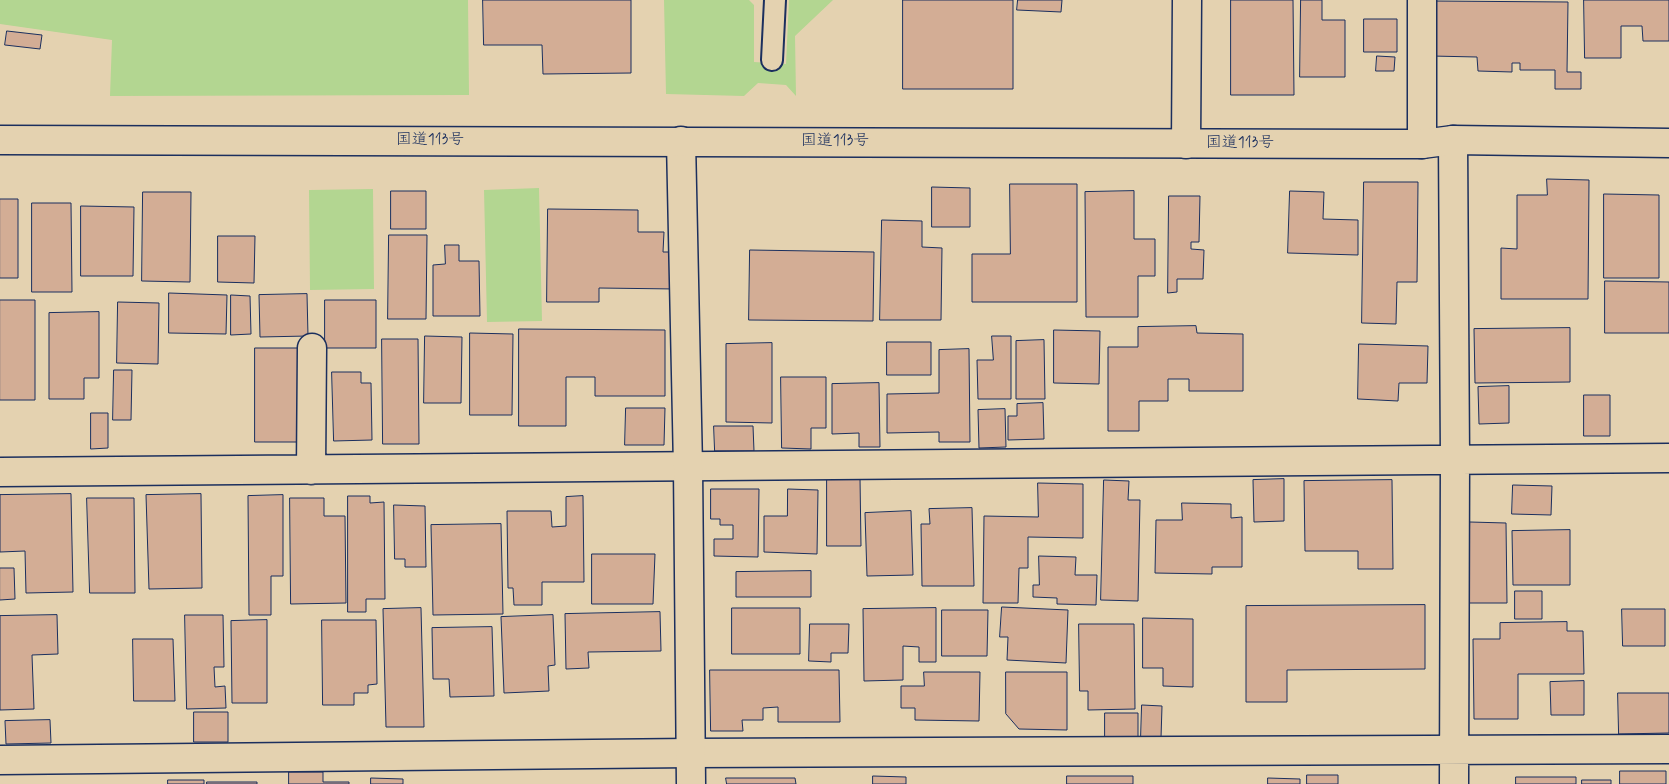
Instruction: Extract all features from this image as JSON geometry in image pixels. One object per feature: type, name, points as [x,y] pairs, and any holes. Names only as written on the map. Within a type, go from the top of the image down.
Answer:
[{"type":"main road","points":[[1186,144],[1187,0]]},
{"type":"main road","points":[[1422,0],[1422,144]]},
{"type":"main road","name":"国道113号","points":[[0,140],[1186,144],[1422,144],[1453,140],[1669,143]]},
{"type":"main road","points":[[1453,140],[1455,459],[1454,784]]},
{"type":"main road","points":[[681,141],[692,784]]},
{"type":"main road","points":[[311,470],[312,348]]},
{"type":"main road","points":[[0,472],[1669,458]]},
{"type":"main road","points":[[0,760],[691,753],[1669,749]]},
{"type":"lane","points":[[772,60],[776,0]]},
{"type":"green space","points":[[0,0],[468,0],[469,95],[110,96],[112,40],[0,24]]},
{"type":"green space","points":[[664,0],[749,0],[754,5],[754,62],[786,64],[789,0],[833,0],[795,36],[796,96],[786,85],[758,83],[744,96],[666,94]]},
{"type":"green space","points":[[539,188],[542,321],[487,322],[484,190]]},
{"type":"green space","points":[[373,189],[374,289],[310,290],[309,190]]},
{"type":"building","points":[[483,0],[631,0],[631,73],[543,74],[542,45],[484,45]]},
{"type":"building","points":[[903,0],[1013,0],[1013,89],[903,89]]},
{"type":"building","points":[[1018,0],[1062,0],[1061,12],[1017,10]]},
{"type":"building","points":[[1231,0],[1293,0],[1294,95],[1231,95]]},
{"type":"building","points":[[1301,0],[1322,0],[1322,20],[1345,20],[1345,77],[1300,77]]},
{"type":"building","points":[[1584,0],[1669,0],[1669,41],[1643,41],[1642,26],[1621,26],[1621,58],[1585,58]]},
{"type":"building","points":[[1431,1],[1568,2],[1567,72],[1581,72],[1581,89],[1555,89],[1555,70],[1520,70],[1520,63],[1512,63],[1512,72],[1478,71],[1477,57],[1431,56]]},
{"type":"building","points":[[1364,19],[1397,19],[1397,52],[1364,52]]},
{"type":"building","points":[[7,31],[42,35],[40,49],[5,45]]},
{"type":"building","points":[[1377,56],[1395,57],[1394,71],[1376,71]]},
{"type":"building","points":[[1547,179],[1589,180],[1588,299],[1501,299],[1501,248],[1517,249],[1517,195],[1547,195]]},
{"type":"building","points":[[1364,182],[1418,182],[1417,282],[1397,282],[1396,324],[1362,323]]},
{"type":"building","points":[[1010,184],[1077,184],[1077,302],[972,302],[972,254],[1010,254]]},
{"type":"building","points":[[932,187],[970,188],[970,227],[932,227]]},
{"type":"building","points":[[391,191],[426,191],[426,229],[391,229]]},
{"type":"building","points":[[1134,191],[1134,239],[1155,239],[1155,276],[1138,276],[1138,317],[1086,317],[1085,192]]},
{"type":"building","points":[[1290,191],[1324,192],[1323,219],[1358,220],[1358,255],[1288,253]]},
{"type":"building","points":[[143,192],[191,192],[190,282],[142,281]]},
{"type":"building","points":[[1604,194],[1659,195],[1659,278],[1604,278]]},
{"type":"building","points":[[1169,196],[1200,196],[1199,242],[1191,242],[1191,249],[1204,250],[1203,279],[1177,279],[1177,292],[1168,293]]},
{"type":"building","points":[[0,199],[18,199],[18,278],[0,278]]},
{"type":"building","points":[[32,203],[71,203],[72,292],[32,292]]},
{"type":"building","points":[[81,206],[134,207],[133,276],[81,276]]},
{"type":"building","points":[[548,209],[638,210],[638,232],[664,232],[663,252],[677,252],[676,289],[599,288],[599,302],[547,302]]},
{"type":"building","points":[[882,220],[922,221],[922,247],[942,248],[941,320],[880,320]]},
{"type":"building","points":[[389,235],[427,235],[426,319],[388,319]]},
{"type":"building","points":[[218,236],[255,236],[254,283],[218,282]]},
{"type":"building","points":[[445,245],[459,245],[459,261],[479,261],[480,316],[433,316],[433,265],[445,264]]},
{"type":"building","points":[[750,250],[874,252],[873,321],[749,320]]},
{"type":"building","points":[[1605,281],[1669,282],[1669,333],[1605,333]]},
{"type":"building","points":[[169,293],[227,295],[226,334],[169,333]]},
{"type":"building","points":[[307,294],[308,336],[260,337],[259,295]]},
{"type":"building","points":[[231,295],[250,296],[251,334],[231,335]]},
{"type":"building","points":[[0,300],[35,300],[35,400],[0,400]]},
{"type":"building","points":[[325,300],[376,300],[376,348],[325,348]]},
{"type":"building","points":[[118,302],[159,303],[158,364],[117,363]]},
{"type":"building","points":[[99,312],[99,378],[84,378],[84,399],[49,399],[49,313]]},
{"type":"building","points":[[1196,326],[1197,333],[1243,334],[1243,391],[1189,391],[1189,379],[1168,379],[1168,401],[1139,401],[1139,431],[1108,431],[1108,347],[1138,347],[1138,327]]},
{"type":"building","points":[[1570,328],[1570,382],[1475,383],[1474,329]]},
{"type":"building","points":[[519,329],[665,330],[665,396],[595,396],[595,377],[566,377],[566,426],[519,426]]},
{"type":"building","points":[[1054,330],[1100,331],[1099,384],[1054,383]]},
{"type":"building","points":[[470,333],[513,334],[512,415],[470,415]]},
{"type":"building","points":[[425,336],[462,337],[461,403],[424,403]]},
{"type":"building","points":[[992,336],[1011,336],[1011,399],[978,399],[977,360],[993,360]]},
{"type":"building","points":[[382,339],[418,339],[419,444],[383,444]]},
{"type":"building","points":[[1044,340],[1045,399],[1016,399],[1016,341]]},
{"type":"building","points":[[887,342],[931,342],[931,375],[887,375]]},
{"type":"building","points":[[772,343],[772,423],[726,422],[726,344]]},
{"type":"building","points":[[1359,344],[1428,346],[1427,383],[1399,383],[1398,401],[1358,399]]},
{"type":"building","points":[[255,348],[300,348],[300,442],[255,442]]},
{"type":"building","points":[[969,349],[970,442],[939,442],[939,432],[887,433],[887,394],[939,393],[939,350]]},
{"type":"building","points":[[114,370],[132,370],[131,420],[113,420]]},
{"type":"building","points":[[332,372],[361,372],[361,383],[371,383],[372,440],[334,441]]},
{"type":"building","points":[[781,377],[826,377],[826,428],[811,428],[811,449],[782,448]]},
{"type":"building","points":[[879,383],[880,447],[859,447],[859,433],[832,434],[832,384]]},
{"type":"building","points":[[1509,386],[1509,423],[1479,424],[1478,387]]},
{"type":"building","points":[[1584,395],[1610,395],[1610,436],[1584,436]]},
{"type":"building","points":[[1043,403],[1044,439],[1008,440],[1008,416],[1017,416],[1017,404]]},
{"type":"building","points":[[626,408],[665,408],[664,445],[625,445]]},
{"type":"building","points":[[1005,409],[1006,447],[979,448],[978,410]]},
{"type":"building","points":[[91,413],[108,413],[108,448],[91,449]]},
{"type":"building","points":[[714,426],[753,426],[754,451],[715,451]]},
{"type":"building","points":[[827,478],[860,478],[861,546],[827,546]]},
{"type":"building","points":[[1284,479],[1284,521],[1254,522],[1253,480]]},
{"type":"building","points":[[1104,480],[1129,481],[1128,500],[1140,500],[1138,601],[1101,600]]},
{"type":"building","points":[[1392,480],[1393,569],[1358,569],[1358,551],[1305,551],[1304,481]]},
{"type":"building","points":[[1038,483],[1083,484],[1083,538],[1028,537],[1028,568],[1019,568],[1018,603],[983,603],[984,516],[1038,517]]},
{"type":"building","points":[[1513,485],[1552,486],[1551,515],[1512,514]]},
{"type":"building","points":[[711,489],[759,489],[758,557],[714,556],[714,539],[733,539],[733,525],[720,525],[720,519],[711,519]]},
{"type":"building","points":[[788,489],[818,490],[817,554],[764,552],[764,516],[787,516]]},
{"type":"building","points":[[71,494],[73,592],[26,593],[25,551],[0,552],[0,495]]},
{"type":"building","points":[[201,494],[202,588],[149,589],[146,495]]},
{"type":"building","points":[[283,495],[283,576],[271,576],[271,615],[249,615],[248,496]]},
{"type":"building","points":[[348,496],[370,496],[370,503],[384,502],[385,599],[366,599],[366,612],[348,612]]},
{"type":"building","points":[[583,496],[584,582],[542,582],[542,605],[514,605],[513,588],[508,588],[507,511],[551,511],[552,527],[566,526],[566,497]]},
{"type":"building","points":[[87,498],[134,498],[135,593],[90,593]]},
{"type":"building","points":[[290,498],[324,498],[324,516],[345,516],[346,603],[291,604]]},
{"type":"building","points":[[1182,503],[1231,504],[1231,518],[1242,517],[1242,567],[1212,567],[1212,574],[1155,573],[1156,520],[1182,520]]},
{"type":"building","points":[[394,505],[425,506],[426,567],[405,567],[405,559],[395,559]]},
{"type":"building","points":[[972,508],[974,586],[922,586],[921,524],[930,524],[929,509]]},
{"type":"building","points":[[911,511],[913,575],[867,576],[865,513]]},
{"type":"building","points":[[1470,522],[1506,523],[1507,603],[1469,603]]},
{"type":"building","points":[[501,524],[503,614],[433,615],[431,525]]},
{"type":"building","points":[[1570,530],[1570,585],[1513,585],[1512,531]]},
{"type":"building","points":[[592,554],[655,554],[653,604],[592,604]]},
{"type":"building","points":[[1039,556],[1076,557],[1075,575],[1097,575],[1096,605],[1057,604],[1057,598],[1033,597],[1033,585],[1039,585]]},
{"type":"building","points":[[0,568],[14,568],[15,599],[0,600]]},
{"type":"building","points":[[811,571],[811,597],[736,597],[736,572]]},
{"type":"building","points":[[1515,591],[1542,591],[1542,619],[1515,619]]},
{"type":"building","points":[[1425,605],[1425,669],[1287,670],[1287,702],[1246,702],[1246,606]]},
{"type":"building","points":[[1002,607],[1068,610],[1066,663],[1007,660],[1008,637],[1000,637]]},
{"type":"building","points":[[421,608],[424,727],[386,727],[383,609]]},
{"type":"building","points":[[732,608],[800,608],[800,654],[732,654]]},
{"type":"building","points":[[936,608],[936,662],[919,662],[919,647],[903,646],[903,680],[864,681],[863,609]]},
{"type":"building","points":[[1622,609],[1665,609],[1665,646],[1623,646]]},
{"type":"building","points":[[942,610],[988,610],[987,656],[942,656]]},
{"type":"building","points":[[660,612],[661,651],[588,652],[589,668],[566,669],[565,614]]},
{"type":"building","points":[[57,615],[58,654],[32,655],[34,709],[0,710],[0,616]]},
{"type":"building","points":[[185,615],[223,615],[224,667],[214,667],[215,687],[225,686],[226,708],[187,709]]},
{"type":"building","points":[[553,615],[555,665],[548,666],[549,691],[504,693],[501,617]]},
{"type":"building","points":[[1143,618],[1193,619],[1193,687],[1163,686],[1163,668],[1143,668]]},
{"type":"building","points":[[267,620],[267,703],[232,703],[231,621]]},
{"type":"building","points":[[322,620],[376,620],[377,684],[368,685],[368,693],[354,693],[354,705],[323,705]]},
{"type":"building","points":[[1567,622],[1567,631],[1583,631],[1584,674],[1518,674],[1518,719],[1474,719],[1473,639],[1500,639],[1500,623]]},
{"type":"building","points":[[810,624],[849,624],[848,653],[831,653],[831,662],[809,661]]},
{"type":"building","points":[[1079,624],[1134,624],[1135,709],[1088,710],[1088,691],[1080,691]]},
{"type":"building","points":[[492,627],[494,696],[450,697],[449,679],[433,679],[432,628]]},
{"type":"building","points":[[133,639],[173,639],[175,701],[134,701]]},
{"type":"building","points":[[710,670],[839,670],[840,722],[778,722],[778,707],[763,708],[763,720],[742,720],[743,731],[711,731]]},
{"type":"building","points":[[924,672],[980,672],[979,721],[915,720],[915,708],[901,708],[901,686],[924,686]]},
{"type":"building","points":[[1006,672],[1067,672],[1067,730],[1019,729],[1006,714]]},
{"type":"building","points":[[1584,681],[1584,715],[1551,715],[1550,682]]},
{"type":"building","points":[[1618,693],[1669,693],[1669,733],[1619,734]]},
{"type":"building","points":[[1142,705],[1162,706],[1161,738],[1141,737]]},
{"type":"building","points":[[194,712],[228,712],[228,742],[194,742]]},
{"type":"building","points":[[1105,713],[1138,713],[1138,739],[1105,739]]},
{"type":"building","points":[[50,720],[51,743],[6,744],[5,721]]},
{"type":"building","points":[[1620,771],[1666,771],[1666,784],[1620,784]]},
{"type":"building","points":[[289,772],[323,772],[323,782],[349,782],[349,784],[289,784]]},
{"type":"building","points":[[1307,775],[1338,775],[1338,784],[1307,784]]},
{"type":"building","points":[[873,776],[906,777],[906,784],[873,784]]},
{"type":"building","points":[[1067,776],[1133,776],[1133,784],[1067,784]]},
{"type":"building","points":[[1516,777],[1576,777],[1576,784],[1516,784]]},
{"type":"building","points":[[371,778],[403,779],[403,784],[371,784]]},
{"type":"building","points":[[726,778],[795,778],[796,784],[727,784]]},
{"type":"building","points":[[1268,778],[1300,779],[1300,784],[1268,784]]},
{"type":"building","points":[[168,780],[204,780],[204,784],[168,784]]},
{"type":"building","points":[[1582,780],[1611,780],[1611,784],[1582,784]]},
{"type":"building","points":[[207,782],[257,782],[257,784],[207,784]]}]
